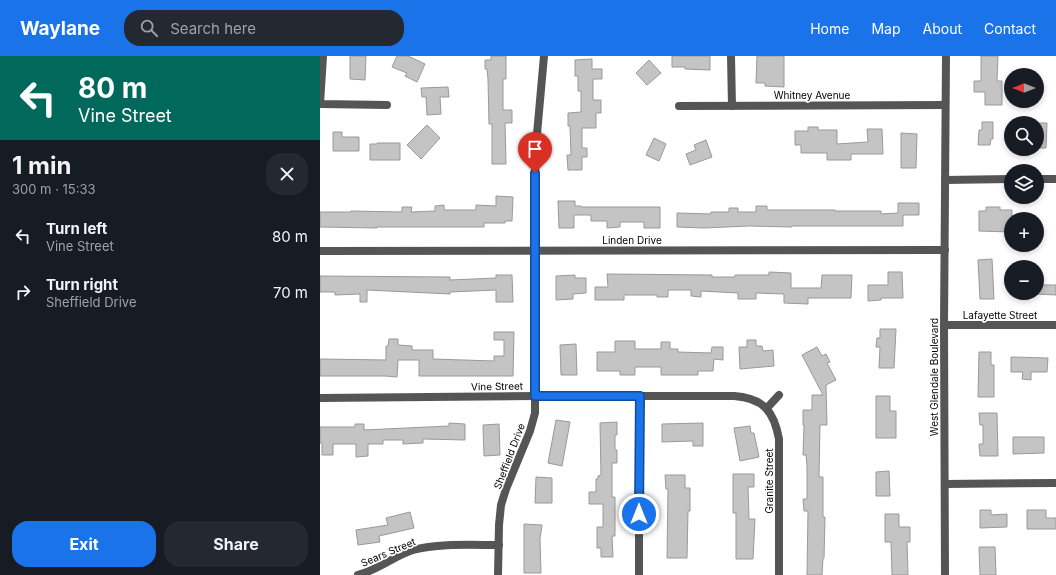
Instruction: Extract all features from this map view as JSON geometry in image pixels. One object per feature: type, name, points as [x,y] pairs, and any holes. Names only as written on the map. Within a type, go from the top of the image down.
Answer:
[{"type":"street","points":[[323,56],[320,104],[387,105]]},
{"type":"street","name":"Sheffield Drive","points":[[498,575],[501,505],[506,489],[530,432],[535,413],[535,173],[544,56]]},
{"type":"street","points":[[731,56],[732,106]]},
{"type":"street","name":"West Glendale Boulevard","points":[[945,575],[944,325],[946,56]]},
{"type":"street","name":"Whitney Avenue","points":[[680,106],[945,105]]},
{"type":"street","points":[[945,180],[1004,179]]},
{"type":"street","points":[[1044,179],[1056,179]]},
{"type":"street","name":"Linden Drive","points":[[320,251],[945,250]]},
{"type":"street","name":"Lafayette Street","points":[[944,325],[1056,325]]},
{"type":"street","points":[[767,408],[779,395]]},
{"type":"street","points":[[638,575],[640,396]]},
{"type":"street","name":"Vine Street","points":[[320,398],[743,396],[759,402],[767,408]]},
{"type":"street","name":"Granite Street","points":[[767,408],[776,424],[779,439],[779,575]]},
{"type":"street","points":[[945,484],[1056,483]]},
{"type":"street","name":"Sears Street","points":[[358,575],[367,573],[412,550],[428,546],[499,545]]},
{"type":"building","points":[[350,56],[366,56],[365,80],[350,79]]},
{"type":"building","points":[[397,56],[408,56],[425,64],[417,82],[405,76],[407,73],[392,67]]},
{"type":"building","points":[[491,56],[506,56],[506,79],[503,79],[503,110],[512,110],[512,123],[505,123],[506,164],[492,164],[492,124],[489,124],[488,79],[487,69],[485,69],[485,60],[491,60]]},
{"type":"building","points":[[672,56],[710,56],[710,70],[672,67]]},
{"type":"building","points":[[757,56],[784,56],[784,87],[765,86],[765,83],[756,83]]},
{"type":"building","points":[[981,56],[998,56],[997,81],[1002,81],[1002,105],[985,105],[985,92],[974,92],[974,81],[981,81]]},
{"type":"building","points":[[592,59],[592,69],[602,69],[602,79],[593,79],[593,100],[601,100],[601,113],[596,113],[596,128],[582,128],[582,148],[587,148],[587,157],[582,157],[582,170],[568,170],[567,155],[571,155],[568,113],[581,112],[581,91],[578,91],[578,76],[575,76],[575,60]]},
{"type":"building","points":[[649,60],[661,73],[647,85],[636,73]]},
{"type":"building","points":[[448,87],[449,97],[440,97],[441,114],[427,115],[426,97],[422,97],[421,88]]},
{"type":"building","points":[[982,122],[993,122],[993,139],[991,139],[990,145],[978,145],[979,130],[982,130]]},
{"type":"building","points":[[1044,123],[1047,123],[1046,148],[1044,148]]},
{"type":"building","points":[[427,125],[440,138],[421,159],[407,145]]},
{"type":"building","points":[[808,127],[818,127],[818,130],[837,130],[837,144],[868,142],[867,129],[882,129],[883,154],[851,154],[851,160],[827,160],[827,153],[801,153],[801,145],[795,145],[795,131],[808,131]]},
{"type":"building","points":[[333,132],[342,132],[342,137],[359,137],[359,151],[333,151]]},
{"type":"building","points":[[901,133],[917,134],[916,168],[901,168]]},
{"type":"building","points":[[654,138],[666,144],[659,161],[646,155]]},
{"type":"building","points":[[706,140],[712,157],[690,165],[686,154],[696,150],[694,145]]},
{"type":"building","points":[[400,143],[400,160],[370,160],[370,144]]},
{"type":"building","points":[[496,196],[513,197],[512,221],[505,221],[505,223],[484,223],[484,227],[320,227],[320,212],[402,212],[402,207],[412,207],[411,212],[435,211],[435,206],[444,205],[444,210],[476,210],[476,205],[496,206]]},
{"type":"building","points":[[558,201],[575,201],[575,206],[581,207],[660,207],[660,228],[644,228],[644,222],[620,222],[620,227],[607,228],[607,221],[591,221],[591,215],[574,215],[574,228],[559,228]]},
{"type":"building","points":[[898,203],[919,203],[919,215],[903,215],[903,226],[677,227],[677,213],[711,214],[711,212],[729,212],[729,208],[738,208],[738,212],[756,212],[756,206],[767,206],[767,210],[881,211],[881,214],[898,213]]},
{"type":"building","points":[[986,207],[1000,207],[1000,210],[1012,210],[1012,212],[1004,212],[1004,232],[979,231],[979,211],[986,211]]},
{"type":"building","points":[[992,259],[994,299],[980,299],[978,260]]},
{"type":"building","points":[[769,272],[791,273],[791,288],[821,288],[822,275],[852,275],[851,298],[808,298],[808,304],[784,303],[784,294],[756,293],[756,299],[738,299],[738,293],[701,291],[701,297],[691,296],[691,290],[668,290],[668,297],[657,297],[657,295],[624,295],[624,300],[595,300],[595,287],[608,287],[607,274],[712,275],[712,277],[735,277],[735,275],[769,275]]},
{"type":"building","points":[[888,272],[902,272],[903,298],[881,298],[881,300],[868,301],[868,285],[888,285]]},
{"type":"building","points":[[496,275],[512,275],[513,302],[496,302],[496,290],[450,292],[450,294],[367,290],[367,302],[360,302],[360,294],[335,295],[335,292],[320,292],[320,276],[450,277],[450,280],[496,278]]},
{"type":"building","points":[[575,275],[575,278],[586,278],[586,293],[573,294],[573,299],[556,300],[556,276]]},
{"type":"building","points":[[1044,285],[1056,285],[1056,295],[1044,294]]},
{"type":"building","points":[[880,329],[896,329],[894,368],[879,368],[880,347],[876,347],[877,338],[880,338]]},
{"type":"building","points":[[494,332],[514,332],[513,376],[419,376],[419,360],[398,360],[397,377],[320,376],[320,359],[386,360],[386,346],[388,346],[389,339],[398,339],[398,345],[412,346],[412,350],[433,350],[433,359],[494,361],[494,356],[504,356],[504,340],[494,340]]},
{"type":"building","points":[[747,340],[756,340],[756,346],[762,346],[763,351],[773,350],[774,366],[740,369],[739,347],[747,347]]},
{"type":"building","points":[[615,341],[635,341],[635,349],[661,349],[661,342],[670,342],[670,349],[678,349],[678,352],[711,353],[712,347],[723,347],[723,360],[714,359],[713,371],[698,371],[698,375],[661,375],[661,367],[635,367],[635,375],[620,375],[620,371],[597,371],[597,352],[615,352]]},
{"type":"building","points":[[576,344],[577,375],[561,375],[560,345]]},
{"type":"building","points":[[817,347],[822,356],[826,354],[830,362],[827,363],[836,380],[826,385],[827,425],[820,425],[819,477],[823,477],[823,517],[825,517],[822,575],[807,575],[808,511],[804,511],[803,499],[807,499],[807,466],[806,455],[803,455],[803,410],[812,410],[812,395],[823,395],[802,355]]},
{"type":"building","points":[[979,352],[991,352],[991,365],[994,365],[994,397],[978,397]]},
{"type":"building","points":[[1011,357],[1048,358],[1047,372],[1031,372],[1031,380],[1022,379],[1023,372],[1011,372]]},
{"type":"building","points":[[876,396],[890,396],[890,411],[896,411],[896,438],[876,438]]},
{"type":"building","points":[[979,413],[997,413],[998,456],[980,456],[979,444],[983,444],[983,425],[980,425]]},
{"type":"building","points":[[556,420],[570,422],[562,466],[548,463]]},
{"type":"building","points":[[617,422],[615,450],[617,450],[617,463],[612,463],[612,497],[615,497],[615,536],[612,536],[613,557],[601,557],[601,548],[597,548],[597,527],[603,527],[603,504],[589,504],[589,492],[596,492],[596,479],[598,479],[598,476],[601,475],[600,423]]},
{"type":"building","points":[[449,423],[465,424],[465,440],[423,439],[423,443],[403,444],[403,440],[383,440],[383,444],[368,444],[368,456],[356,457],[356,444],[333,444],[333,455],[322,455],[320,427],[355,427],[355,424],[364,424],[364,430],[449,426]]},
{"type":"building","points":[[703,423],[703,446],[693,446],[693,441],[662,442],[662,424]]},
{"type":"building","points":[[499,424],[500,455],[484,456],[483,425]]},
{"type":"building","points":[[750,426],[751,433],[754,433],[759,457],[740,461],[734,428]]},
{"type":"building","points":[[1013,437],[1044,437],[1044,453],[1013,454]]},
{"type":"building","points":[[889,471],[890,496],[876,496],[876,472]]},
{"type":"building","points":[[733,474],[754,474],[754,487],[748,487],[749,519],[755,519],[753,559],[736,559],[736,513],[733,513]]},
{"type":"building","points":[[665,475],[685,475],[685,488],[690,488],[687,558],[667,558],[668,489],[666,489]]},
{"type":"building","points":[[536,477],[552,478],[552,503],[535,503]]},
{"type":"building","points":[[980,510],[991,510],[991,515],[1007,514],[1007,527],[980,528]]},
{"type":"building","points":[[1027,510],[1046,510],[1046,518],[1056,518],[1056,529],[1027,529]]},
{"type":"building","points":[[410,512],[414,528],[379,536],[380,542],[358,545],[356,530],[388,525],[386,518]]},
{"type":"building","points":[[885,514],[899,514],[899,527],[910,527],[910,542],[907,542],[908,575],[892,575],[891,542],[885,542]]},
{"type":"building","points":[[524,524],[542,525],[540,539],[541,573],[524,573]]},
{"type":"building","points":[[979,547],[995,547],[996,575],[980,575]]},
{"type":"route","points":[[535,173],[535,396],[640,396],[639,514]]}]
